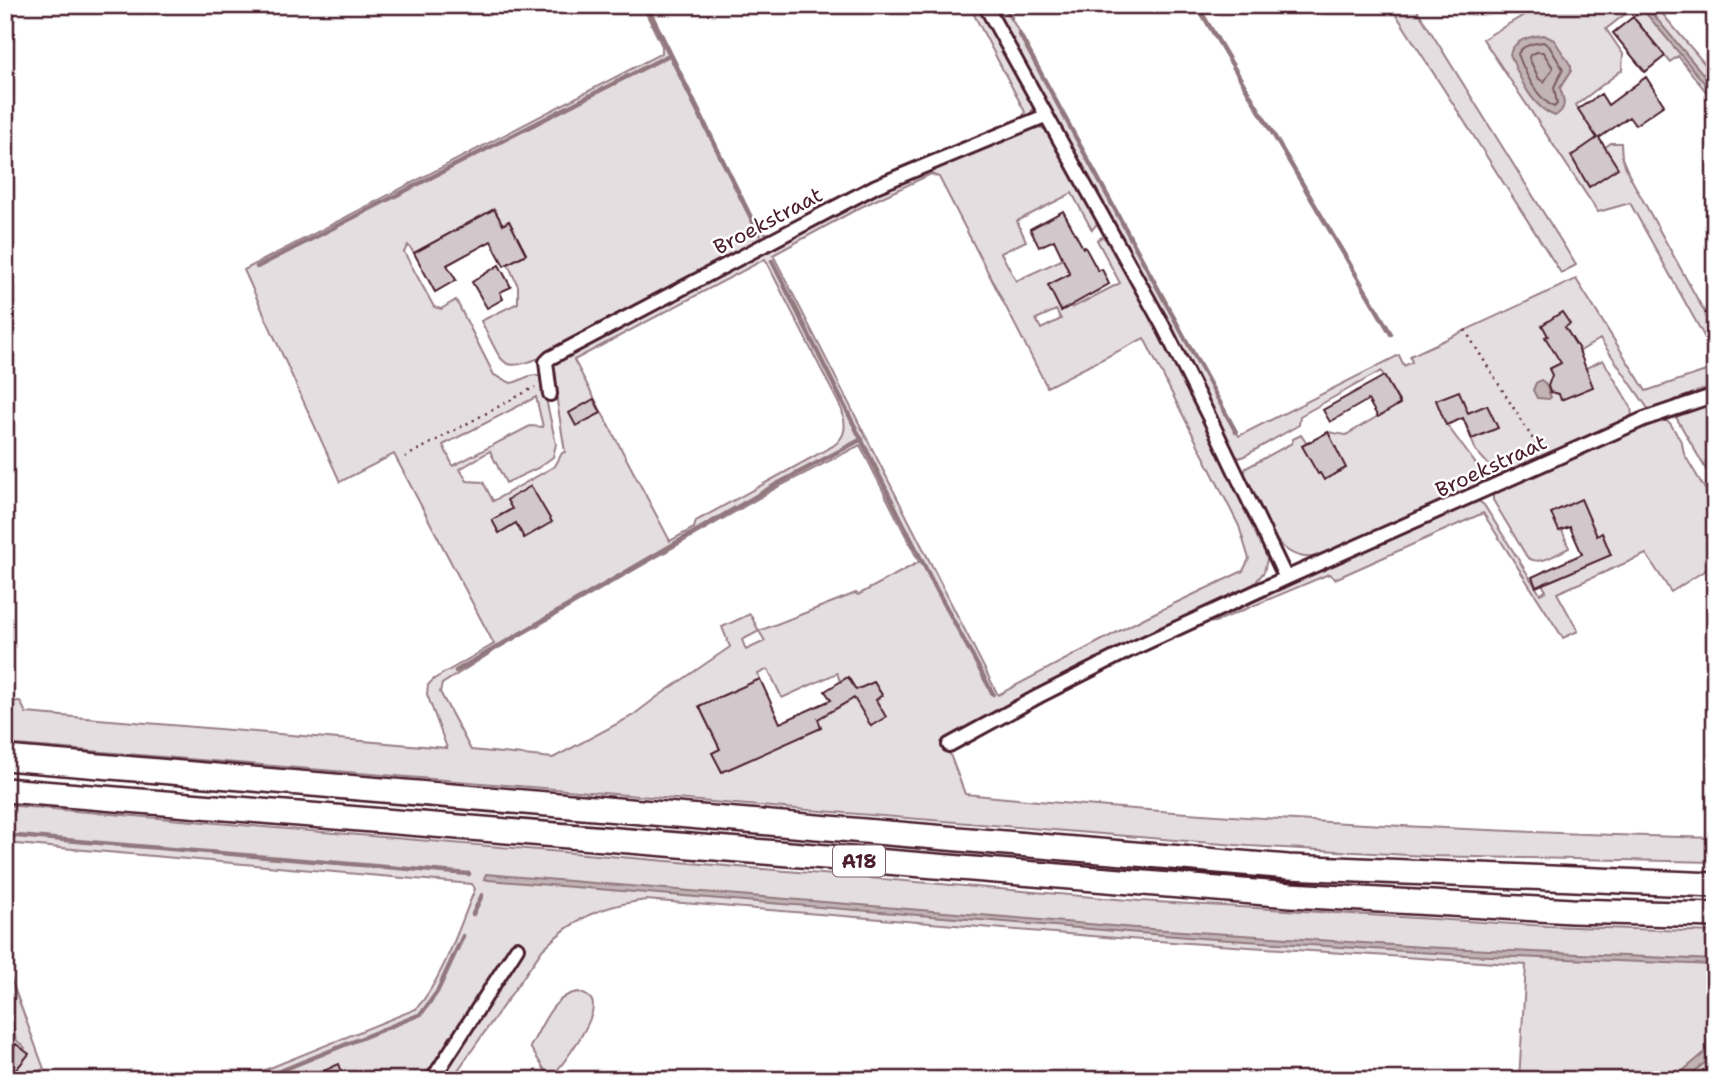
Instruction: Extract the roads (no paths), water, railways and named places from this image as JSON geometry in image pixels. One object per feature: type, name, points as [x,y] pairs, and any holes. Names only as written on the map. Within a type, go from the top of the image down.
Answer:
[{"type":"highway","name":"A18","points":[[5,758],[1288,866],[1715,885]]},
{"type":"highway","name":"A18","points":[[5,790],[1291,895],[1572,911],[1715,915]]},
{"type":"street","points":[[985,5],[1163,326],[1286,578]]},
{"type":"street","name":"Broekstraat","points":[[551,394],[546,362],[550,358],[876,186],[1045,116]]},
{"type":"street","name":"Broekstraat","points":[[949,745],[1073,678],[1286,578],[1644,419],[1715,395]]},
{"type":"street","points":[[432,1080],[517,948]]},
{"type":"water","points":[[1639,5],[1645,5],[1715,88],[1715,96]]},
{"type":"water","points":[[1544,35],[1554,40],[1571,66],[1571,71],[1560,88],[1563,107],[1555,116],[1539,106],[1533,98],[1510,54],[1519,42]]},
{"type":"water","points":[[1541,380],[1551,397],[1549,399],[1537,398],[1533,390]]},
{"type":"water","points":[[486,874],[1136,928],[1423,947],[1715,960],[1715,965],[1465,955],[1200,938],[488,880],[484,879]]},
{"type":"water","points":[[1715,1044],[1715,1054],[1700,1067],[1690,1075],[1672,1080]]},
{"type":"waterway","points":[[645,5],[759,234]]},
{"type":"waterway","points":[[1004,5],[1011,18]]},
{"type":"waterway","points":[[1197,5],[1391,334]]},
{"type":"waterway","points":[[1019,33],[1236,432]]},
{"type":"waterway","points":[[257,267],[669,55]]},
{"type":"waterway","points":[[772,261],[932,581],[993,694]]},
{"type":"waterway","points":[[456,671],[777,484],[862,439]]},
{"type":"waterway","points":[[5,835],[469,874]]},
{"type":"waterway","points":[[473,914],[482,895]]},
{"type":"waterway","points":[[258,1080],[421,1014],[437,992],[463,936]]}]
